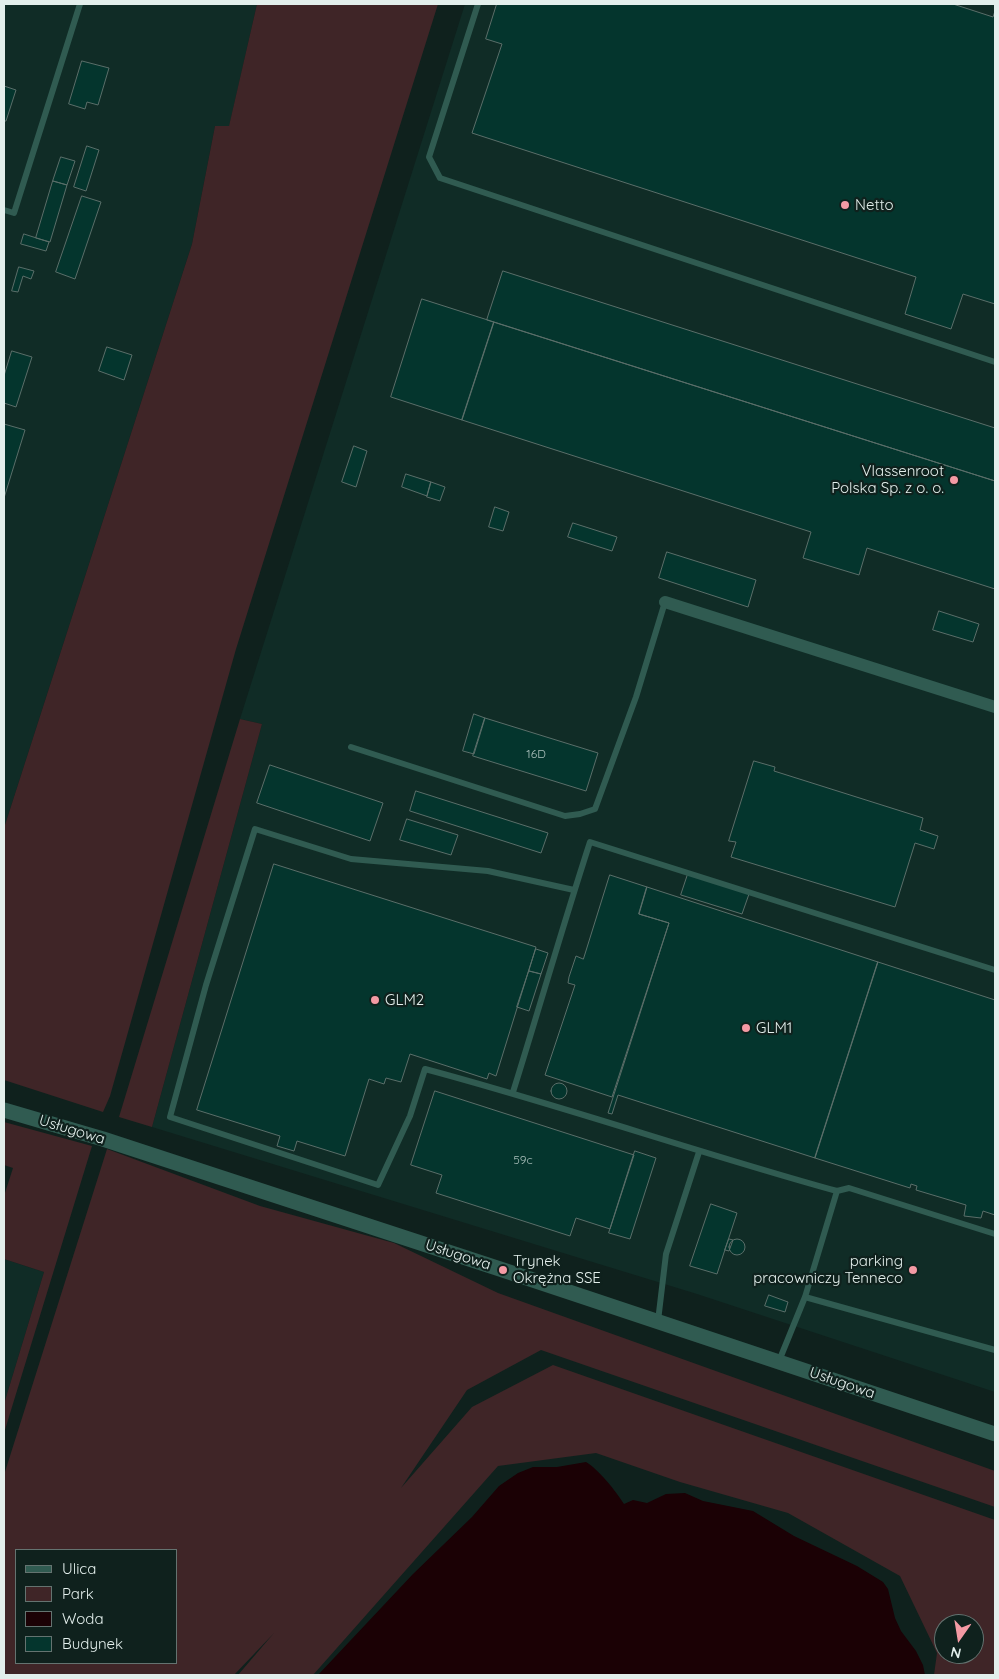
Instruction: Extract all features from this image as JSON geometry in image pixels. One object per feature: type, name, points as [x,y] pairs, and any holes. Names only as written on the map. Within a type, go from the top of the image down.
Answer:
[{"type":"street","points":[[665,602],[995,707]]},
{"type":"street","name":"Usługowa","points":[[4,1110],[103,1139],[995,1434]]},
{"type":"lane","points":[[4,210],[14,214],[80,4]]},
{"type":"lane","points":[[478,4],[429,157],[440,178],[995,362]]},
{"type":"lane","points":[[351,746],[565,816],[595,809],[636,697],[665,602]]},
{"type":"lane","points":[[574,890],[488,871],[351,859],[255,829],[206,985],[170,1117],[378,1185],[410,1116],[425,1068],[513,1092],[699,1152],[838,1191],[850,1188],[995,1234]]},
{"type":"lane","points":[[513,1092],[590,842],[995,970]]},
{"type":"lane","points":[[658,1321],[666,1254],[699,1152]]},
{"type":"lane","points":[[779,1361],[805,1297],[838,1191]]},
{"type":"lane","points":[[805,1297],[995,1350]]},
{"type":"shaded area","points":[[4,4],[257,4],[229,127],[215,126],[192,244],[4,828]]},
{"type":"shaded area","points":[[465,4],[995,4],[995,1392],[697,1294],[152,1127],[262,724],[240,719]]},
{"type":"shaded area","points":[[4,1259],[44,1272],[4,1404]]},
{"type":"green space","points":[[257,4],[438,4],[236,649],[110,1096],[103,1112],[4,1080],[4,828],[192,244],[215,126],[229,126]]},
{"type":"green space","points":[[240,719],[262,724],[152,1127],[119,1117]]},
{"type":"green space","points":[[4,1122],[92,1146],[4,1433],[4,1404],[44,1272],[4,1259],[4,1196],[13,1168],[4,1165]]},
{"type":"green space","points":[[107,1149],[260,1206],[394,1243],[498,1293],[995,1471],[995,1507],[541,1350],[467,1390],[401,1488],[472,1407],[553,1365],[995,1520],[995,1675],[934,1675],[936,1664],[984,1664],[984,1614],[934,1614],[934,1647],[900,1576],[788,1513],[680,1482],[596,1453],[498,1466],[313,1675],[238,1675],[274,1633],[234,1675],[4,1675],[4,1475]]},
{"type":"water","points":[[586,1462],[606,1481],[624,1504],[633,1500],[647,1503],[666,1494],[685,1493],[703,1501],[753,1511],[794,1536],[857,1566],[883,1582],[888,1589],[895,1618],[901,1631],[916,1651],[923,1665],[925,1675],[318,1675],[413,1574],[472,1517],[499,1486],[518,1473],[533,1467],[557,1467]]},
{"type":"building","name":"Netto","points":[[497,4],[953,4],[993,17],[995,11],[995,304],[963,294],[951,329],[905,314],[916,277],[472,133],[502,44],[486,39]]},
{"type":"building","points":[[82,61],[109,68],[98,105],[87,102],[85,109],[69,104]]},
{"type":"building","points":[[4,86],[16,90],[6,121],[4,121]]},
{"type":"building","points":[[87,146],[99,150],[86,191],[74,187]]},
{"type":"building","points":[[61,157],[75,161],[67,185],[53,181]]},
{"type":"building","points":[[53,181],[67,185],[50,242],[36,238]]},
{"type":"building","points":[[82,196],[101,202],[75,279],[56,272]]},
{"type":"building","points":[[24,234],[49,242],[46,251],[21,244]]},
{"type":"building","points":[[19,267],[34,271],[31,279],[23,276],[18,292],[12,291]]},
{"type":"building","points":[[503,271],[995,428],[995,481],[487,320]]},
{"type":"building","points":[[422,299],[494,322],[462,420],[391,397]]},
{"type":"building","points":[[494,322],[995,481],[995,589],[867,548],[859,575],[803,558],[811,532],[462,420]]},
{"type":"building","points":[[107,347],[132,355],[124,380],[99,371]]},
{"type":"building","points":[[12,351],[32,357],[16,407],[4,403],[4,376]]},
{"type":"building","points":[[4,424],[25,430],[4,498]]},
{"type":"building","points":[[354,446],[367,451],[356,487],[342,482]]},
{"type":"building","points":[[406,474],[431,482],[427,496],[402,487]]},
{"type":"building","points":[[431,482],[445,487],[440,501],[427,497]]},
{"type":"building","points":[[495,507],[509,512],[503,531],[489,527]]},
{"type":"building","points":[[573,523],[617,537],[612,551],[568,537]]},
{"type":"building","points":[[667,552],[756,580],[748,607],[659,578]]},
{"type":"building","points":[[939,611],[979,624],[973,642],[933,630]]},
{"type":"building","points":[[474,714],[485,718],[474,754],[463,751]]},
{"type":"building","points":[[485,718],[598,753],[586,791],[473,756]]},
{"type":"building","points":[[754,761],[775,767],[774,771],[923,818],[920,830],[938,836],[934,849],[915,843],[895,907],[731,857],[736,842],[729,841]]},
{"type":"building","points":[[270,765],[383,803],[370,841],[257,803]]},
{"type":"building","points":[[416,791],[548,833],[541,853],[410,811]]},
{"type":"building","points":[[407,819],[458,835],[451,855],[400,840]]},
{"type":"building","name":"GLM2","points":[[274,864],[536,947],[496,1076],[489,1073],[487,1079],[410,1054],[401,1082],[386,1078],[384,1084],[369,1079],[345,1156],[297,1141],[294,1151],[277,1146],[280,1136],[197,1110]]},
{"type":"building","points":[[688,874],[749,894],[742,914],[681,895]]},
{"type":"building","points":[[610,875],[647,887],[639,914],[669,923],[612,1097],[545,1075],[575,985],[568,983],[569,977],[576,956],[583,959]]},
{"type":"building","name":"GLM1","points":[[647,887],[878,962],[815,1158],[618,1095],[612,1114],[608,1113],[669,923],[639,914]]},
{"type":"building","points":[[536,949],[548,953],[541,974],[529,971]]},
{"type":"building","points":[[878,962],[995,1000],[995,1215],[983,1211],[981,1218],[964,1216],[966,1205],[916,1190],[917,1186],[911,1184],[910,1188],[815,1158]]},
{"type":"building","points":[[529,971],[541,974],[529,1011],[517,1007]]},
{"type":"building","points":[[559,1083],[565,1085],[567,1091],[565,1097],[559,1099],[553,1097],[551,1091],[553,1085]]},
{"type":"building","points":[[435,1091],[634,1155],[610,1229],[576,1218],[570,1236],[436,1193],[442,1175],[411,1165]]},
{"type":"building","points":[[635,1151],[656,1158],[630,1239],[609,1233]]},
{"type":"building","points":[[711,1204],[737,1213],[717,1274],[690,1266]]},
{"type":"building","points":[[729,1239],[733,1240],[729,1251],[725,1250]]},
{"type":"building","points":[[737,1239],[745,1247],[737,1255],[729,1247]]},
{"type":"building","points":[[769,1295],[788,1302],[785,1312],[765,1306]]},
{"type":"place","name":"Netto","points":[[845,205]]},
{"type":"place","name":"Vlassenroot Polska Sp. z o. o.","points":[[954,480]]},
{"type":"place","name":"GLM2","points":[[375,1000]]},
{"type":"place","name":"GLM1","points":[[746,1028]]},
{"type":"place","name":"Trynek Okrężna SSE","points":[[503,1270]]},
{"type":"place","name":"parking pracowniczy Tenneco","points":[[913,1270]]}]
